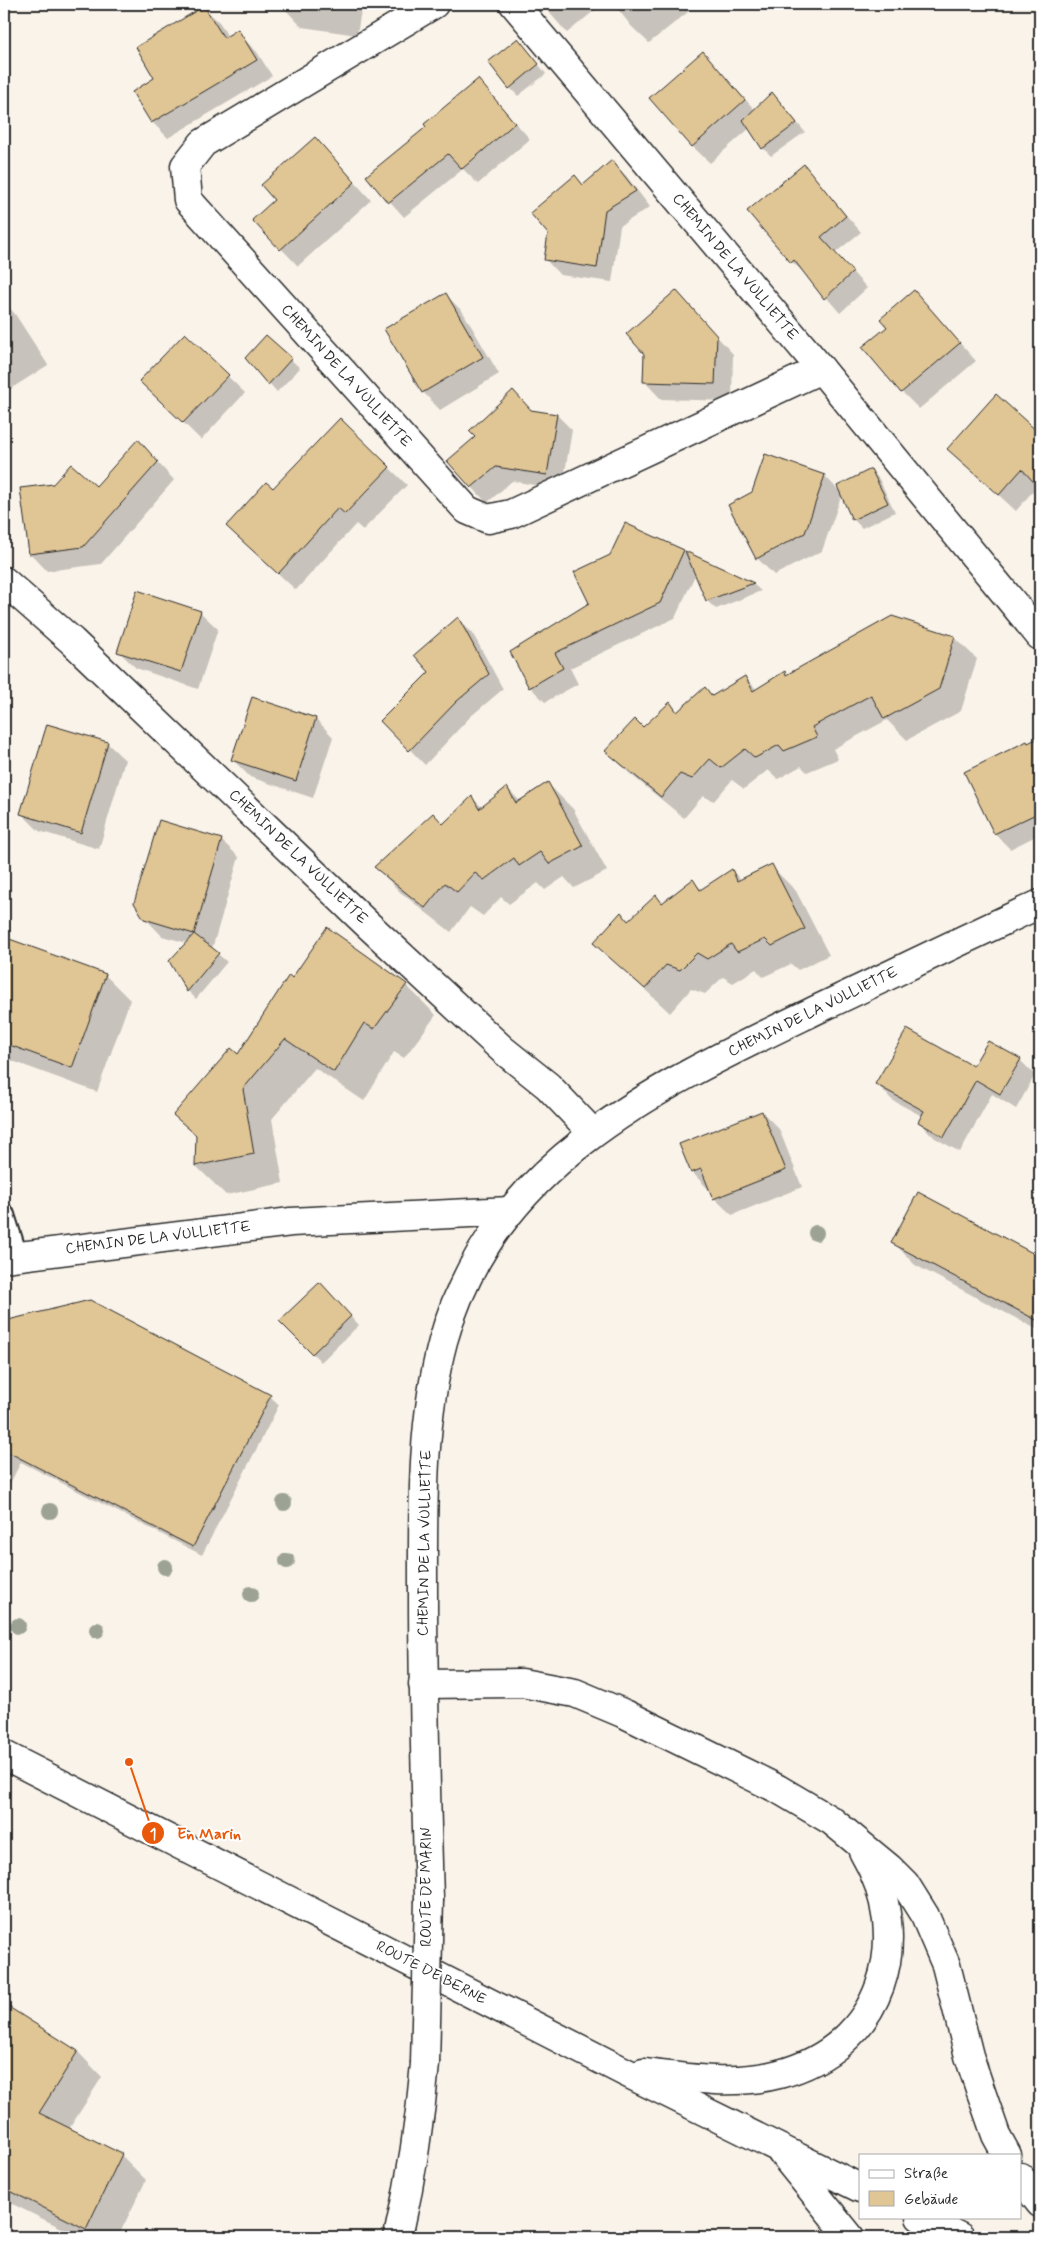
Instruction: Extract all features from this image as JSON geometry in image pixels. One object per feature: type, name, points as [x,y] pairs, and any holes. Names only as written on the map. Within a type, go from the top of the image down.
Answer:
[{"type":"main road","name":"CHEMIN DE LA VULLIETTE","points":[[434,4],[203,142],[186,166],[188,200],[467,510],[488,519],[511,514],[821,369]]},
{"type":"main road","name":"CHEMIN DE LA VULLIETTE","points":[[514,4],[821,369],[1040,636]]},
{"type":"main road","name":"CHEMIN DE LA VULLIETTE","points":[[4,581],[72,640],[366,923],[503,1050],[548,1086],[592,1132]]},
{"type":"main road","name":"CHEMIN DE LA VULLIETTE","points":[[423,1684],[424,1473],[426,1443],[437,1366],[453,1312],[464,1285],[479,1257],[510,1210],[542,1175],[592,1132],[648,1098],[728,1052],[1040,904]]},
{"type":"main road","name":"CHEMIN DE LA VULLIETTE","points":[[10,1257],[291,1222],[510,1210]]},
{"type":"main road","points":[[423,1684],[522,1683],[575,1693],[625,1714],[778,1789],[832,1821],[889,1868],[905,1884],[926,1916],[946,1965],[969,2056],[981,2092],[996,2135],[1006,2154]]},
{"type":"main road","name":"ROUTE DE MARIN","points":[[398,2237],[418,2130],[425,2064],[428,1899],[423,1684]]},
{"type":"main road","name":"ROUTE DE BERNE","points":[[4,1755],[625,2072],[859,2188]]},
{"type":"main road","points":[[625,2072],[710,2080],[762,2078],[797,2068],[844,2042],[874,2004],[882,1984],[888,1937],[882,1890],[872,1866],[858,1842]]},
{"type":"main road","points":[[776,2146],[850,2237]]},
{"type":"main road","points":[[1022,2180],[1040,2203]]},
{"type":"main road","points":[[922,2218],[960,2237]]},
{"type":"lane","name":"CHEMIN DE LA VULLIETTE","points":[[4,1215],[10,1257]]},
{"type":"building","points":[[204,6],[224,38],[238,29],[257,60],[151,123],[132,92],[154,78],[136,47]]},
{"type":"building","points":[[518,38],[539,64],[509,89],[488,62]]},
{"type":"building","points":[[703,51],[745,100],[692,147],[649,98]]},
{"type":"building","points":[[478,79],[515,123],[462,169],[448,154],[388,203],[366,176],[426,127],[424,124]]},
{"type":"building","points":[[772,92],[797,123],[762,149],[743,120]]},
{"type":"building","points":[[315,137],[355,182],[280,250],[252,220],[274,200],[261,185]]},
{"type":"building","points":[[612,160],[636,191],[605,210],[597,268],[544,260],[548,234],[530,213],[575,175],[583,185]]},
{"type":"building","points":[[804,164],[846,216],[821,237],[853,272],[824,299],[794,260],[791,263],[747,211]]},
{"type":"building","points":[[676,290],[717,336],[715,384],[643,382],[644,354],[626,334]]},
{"type":"building","points":[[914,290],[960,343],[901,393],[862,347],[887,327],[880,319]]},
{"type":"building","points":[[446,293],[483,357],[422,393],[384,329]]},
{"type":"building","points":[[185,333],[229,375],[183,423],[139,381]]},
{"type":"building","points":[[266,335],[292,358],[268,385],[245,358]]},
{"type":"building","points":[[513,390],[531,410],[557,414],[547,475],[496,467],[471,488],[447,461],[475,437],[469,431]]},
{"type":"building","points":[[996,394],[1040,434],[1040,489],[1022,469],[999,495],[947,449]]},
{"type":"building","points":[[340,418],[390,467],[345,514],[338,508],[278,574],[226,526],[266,482],[273,488]]},
{"type":"building","points":[[138,439],[158,462],[83,547],[29,554],[20,488],[53,484],[71,464],[96,486]]},
{"type":"building","points":[[765,454],[825,475],[805,533],[756,559],[728,505],[752,492]]},
{"type":"building","points":[[871,469],[888,503],[852,520],[837,486]]},
{"type":"building","points":[[625,523],[684,550],[660,603],[555,653],[563,668],[529,688],[510,652],[589,603],[574,572],[610,555]]},
{"type":"building","points":[[685,551],[754,583],[706,601]]},
{"type":"building","points":[[137,590],[201,611],[181,672],[117,652]]},
{"type":"building","points":[[892,616],[955,636],[939,689],[884,719],[871,695],[812,727],[817,737],[784,751],[779,745],[755,758],[745,749],[721,768],[710,759],[692,779],[680,774],[661,797],[605,751],[635,719],[643,727],[670,702],[677,712],[705,687],[712,696],[745,676],[753,691],[785,671],[786,675]]},
{"type":"building","points":[[458,617],[489,674],[456,702],[409,751],[380,721],[429,672],[414,655]]},
{"type":"building","points":[[252,697],[316,718],[296,781],[231,760]]},
{"type":"building","points":[[47,724],[108,742],[81,833],[20,814]]},
{"type":"building","points":[[1040,737],[1040,812],[994,834],[964,772],[1027,741],[1028,743]]},
{"type":"building","points":[[548,782],[583,846],[549,864],[540,852],[519,866],[514,858],[484,880],[475,873],[457,892],[445,883],[425,908],[374,867],[433,813],[443,824],[472,796],[479,809],[507,787],[516,803]]},
{"type":"building","points":[[159,820],[222,839],[194,934],[144,919],[134,903]]},
{"type":"building","points":[[772,864],[805,929],[772,946],[765,939],[737,952],[731,944],[707,959],[697,953],[680,970],[666,965],[645,989],[593,943],[621,912],[628,921],[656,895],[662,903],[693,879],[700,890],[732,869],[737,881]]},
{"type":"building","points":[[327,927],[407,984],[374,1029],[364,1023],[334,1072],[285,1039],[243,1089],[254,1154],[195,1166],[196,1135],[173,1115],[231,1048],[238,1054],[289,975],[292,978]]},
{"type":"building","points":[[194,934],[219,953],[187,992],[169,961]]},
{"type":"building","points":[[4,937],[106,974],[72,1068],[4,1043]]},
{"type":"building","points":[[907,1029],[973,1066],[988,1041],[1021,1059],[1000,1094],[976,1080],[944,1137],[918,1122],[924,1111],[875,1084]]},
{"type":"building","points":[[762,1111],[786,1170],[713,1199],[701,1169],[691,1173],[679,1144]]},
{"type":"building","points":[[918,1192],[1040,1257],[1040,1322],[891,1243]]},
{"type":"building","points":[[320,1282],[351,1316],[312,1354],[279,1321]]},
{"type":"building","points":[[90,1300],[271,1395],[193,1547],[4,1450],[4,1321]]},
{"type":"building","points":[[4,2004],[78,2051],[39,2113],[122,2154],[86,2229],[4,2188]]},
{"type":"place","name":"En Marin","points":[[129,1762]]}]
